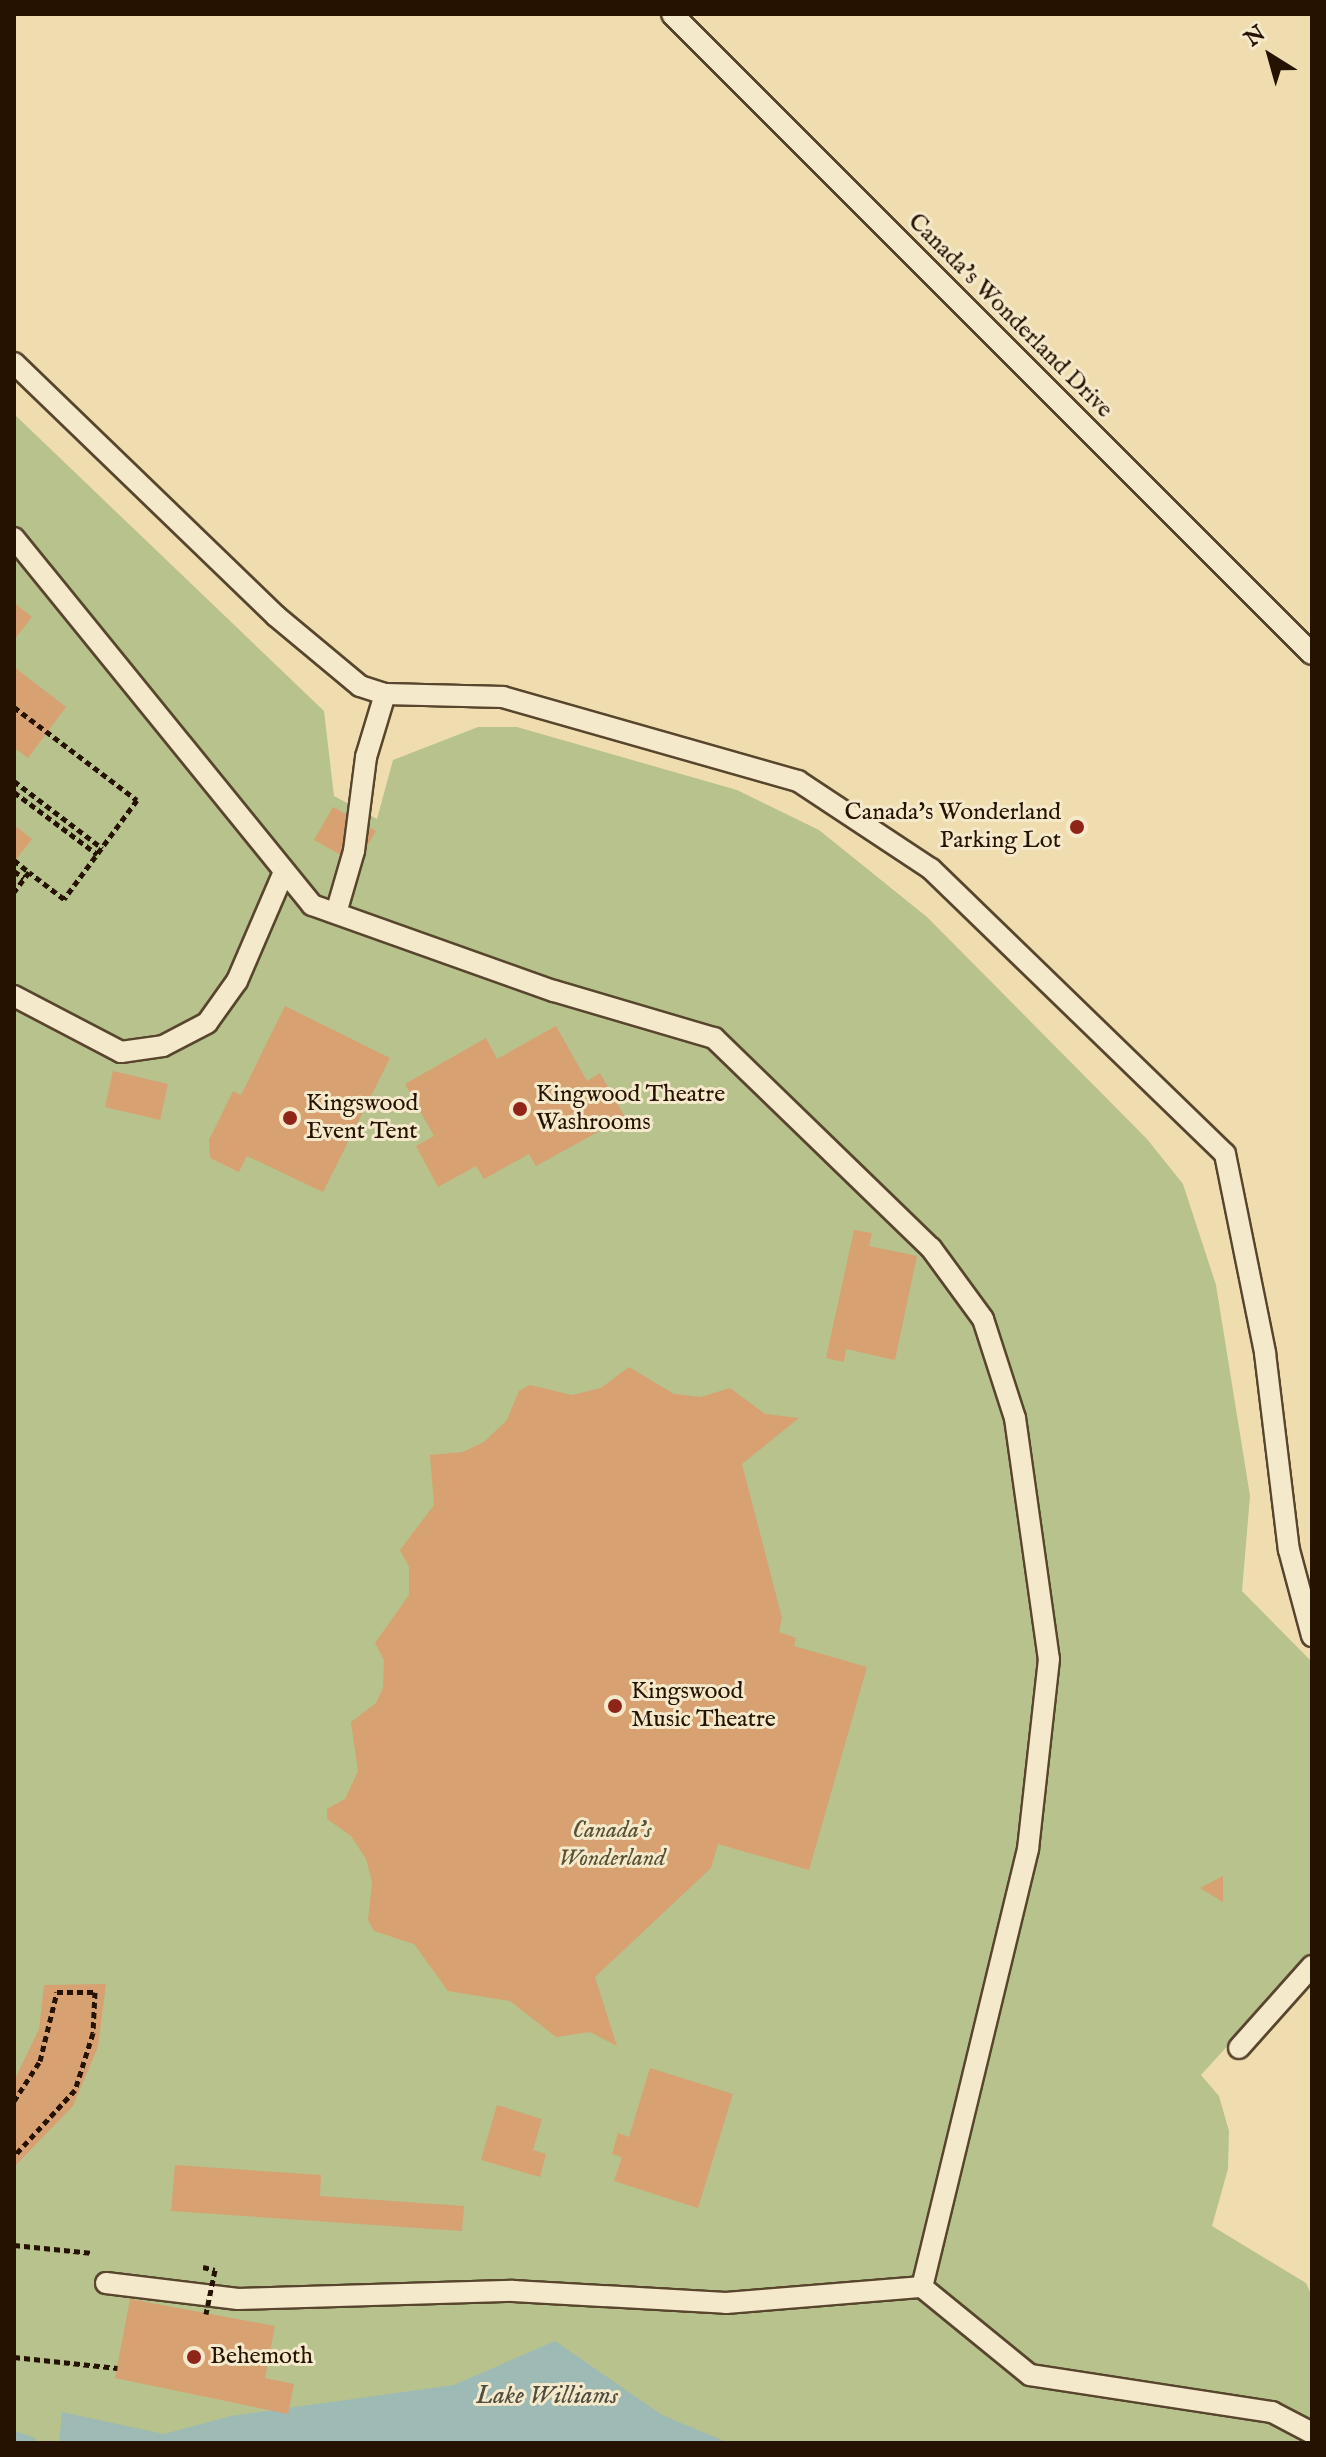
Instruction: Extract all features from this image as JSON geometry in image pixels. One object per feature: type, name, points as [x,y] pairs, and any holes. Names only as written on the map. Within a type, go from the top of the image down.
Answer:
[{"type":"lane","name":"Canada's Wonderland Drive","points":[[672,14],[1312,654]]},
{"type":"lane","points":[[14,363],[276,616],[360,686],[385,694],[503,697],[798,781],[931,869],[1225,1154],[1265,1353],[1289,1550],[1312,1636]]},
{"type":"lane","points":[[14,538],[312,905],[554,991],[714,1038],[946,1264],[997,1347],[1018,1433],[1049,1659],[1028,1849],[922,2287]]},
{"type":"lane","points":[[336,913],[354,851],[366,757],[385,694]]},
{"type":"lane","points":[[14,996],[121,1052],[163,1046],[207,1023],[237,981],[284,872]]},
{"type":"lane","points":[[1239,2048],[1312,1966]]},
{"type":"lane","points":[[106,2283],[238,2299],[513,2291],[726,2303],[922,2287],[1030,2375],[1272,2412],[1312,2433]]},
{"type":"path","points":[[14,707],[137,800],[64,899],[14,860]]},
{"type":"path","points":[[14,781],[102,848]]},
{"type":"path","points":[[14,792],[97,854]]},
{"type":"path","points":[[14,871],[24,878]]},
{"type":"path","points":[[14,892],[29,872]]},
{"type":"path","points":[[14,2101],[40,2061],[57,1992],[95,1992],[93,2033],[75,2090],[14,2156]]},
{"type":"path","points":[[14,2245],[109,2255]]},
{"type":"path","points":[[203,2267],[215,2270],[206,2314]]},
{"type":"path","points":[[14,2357],[117,2368]]},
{"type":"green space","name":"Canada's Wonderland","points":[[14,414],[324,711],[334,796],[377,819],[393,760],[478,727],[517,727],[737,790],[819,830],[927,917],[1147,1139],[1183,1184],[1216,1285],[1250,1496],[1242,1591],[1312,1662],[1312,1953],[1201,2075],[1219,2096],[1229,2131],[1228,2169],[1212,2226],[1306,2283],[1312,2296],[1312,2443],[14,2443]]},
{"type":"water","name":"Lake Williams","points":[[555,2341],[662,2415],[729,2443],[59,2443],[62,2412],[164,2434],[231,2416],[454,2385]]},
{"type":"building","points":[[14,603],[32,617],[14,640]]},
{"type":"building","points":[[14,667],[66,707],[28,758],[14,748]]},
{"type":"building","points":[[333,807],[376,831],[357,864],[314,840]]},
{"type":"building","points":[[14,825],[32,839],[14,862]]},
{"type":"building","name":"Kingswood Event Tent","points":[[285,1006],[390,1058],[323,1192],[247,1156],[239,1172],[210,1158],[209,1140],[233,1091],[241,1095]]},
{"type":"building","name":"Kingwood Theatre Washrooms","points":[[556,1026],[587,1081],[600,1073],[625,1117],[536,1166],[529,1154],[484,1179],[476,1166],[438,1187],[416,1146],[434,1136],[405,1084],[486,1038],[497,1059]]},
{"type":"building","points":[[113,1071],[168,1084],[160,1120],[105,1107]]},
{"type":"building","points":[[854,1230],[872,1233],[869,1246],[917,1256],[895,1360],[846,1349],[844,1362],[826,1358]]},
{"type":"building","name":"Kingswood Music Theatre","points":[[629,1367],[674,1394],[701,1397],[730,1388],[765,1414],[799,1418],[742,1464],[782,1618],[779,1632],[796,1638],[794,1646],[867,1667],[809,1870],[718,1844],[711,1868],[595,1977],[617,2046],[590,2032],[556,2037],[510,2001],[448,1991],[414,1944],[374,1931],[368,1920],[372,1882],[366,1859],[351,1836],[327,1819],[327,1809],[345,1799],[358,1771],[351,1722],[376,1703],[383,1688],[384,1660],[375,1643],[409,1595],[409,1567],[400,1550],[434,1505],[430,1455],[463,1452],[484,1442],[507,1420],[519,1391],[530,1385],[572,1395],[601,1388]]},
{"type":"building","points":[[1223,1876],[1223,1902],[1200,1888]]},
{"type":"building","points":[[106,1984],[98,2047],[73,2106],[14,2167],[14,2081],[39,2029],[44,1985]]},
{"type":"building","points":[[650,2068],[733,2094],[698,2208],[614,2181],[622,2157],[612,2154],[618,2133],[629,2137]]},
{"type":"building","points":[[497,2105],[542,2119],[533,2150],[546,2154],[540,2177],[481,2160]]},
{"type":"building","points":[[175,2165],[321,2175],[320,2196],[464,2206],[462,2231],[171,2211]]},
{"type":"building","name":"Behemoth","points":[[130,2299],[275,2326],[265,2378],[294,2384],[288,2414],[115,2378]]},
{"type":"waterway","points":[[14,2437],[31,2443]]},
{"type":"place","name":"Canada's Wonderland Parking Lot","points":[[1077,827]]},
{"type":"place","name":"Kingwood Theatre Washrooms","points":[[520,1109]]},
{"type":"place","name":"Kingswood Event Tent","points":[[290,1118]]},
{"type":"place","name":"Kingswood Music Theatre","points":[[615,1706]]},
{"type":"place","name":"Behemoth","points":[[194,2357]]}]
